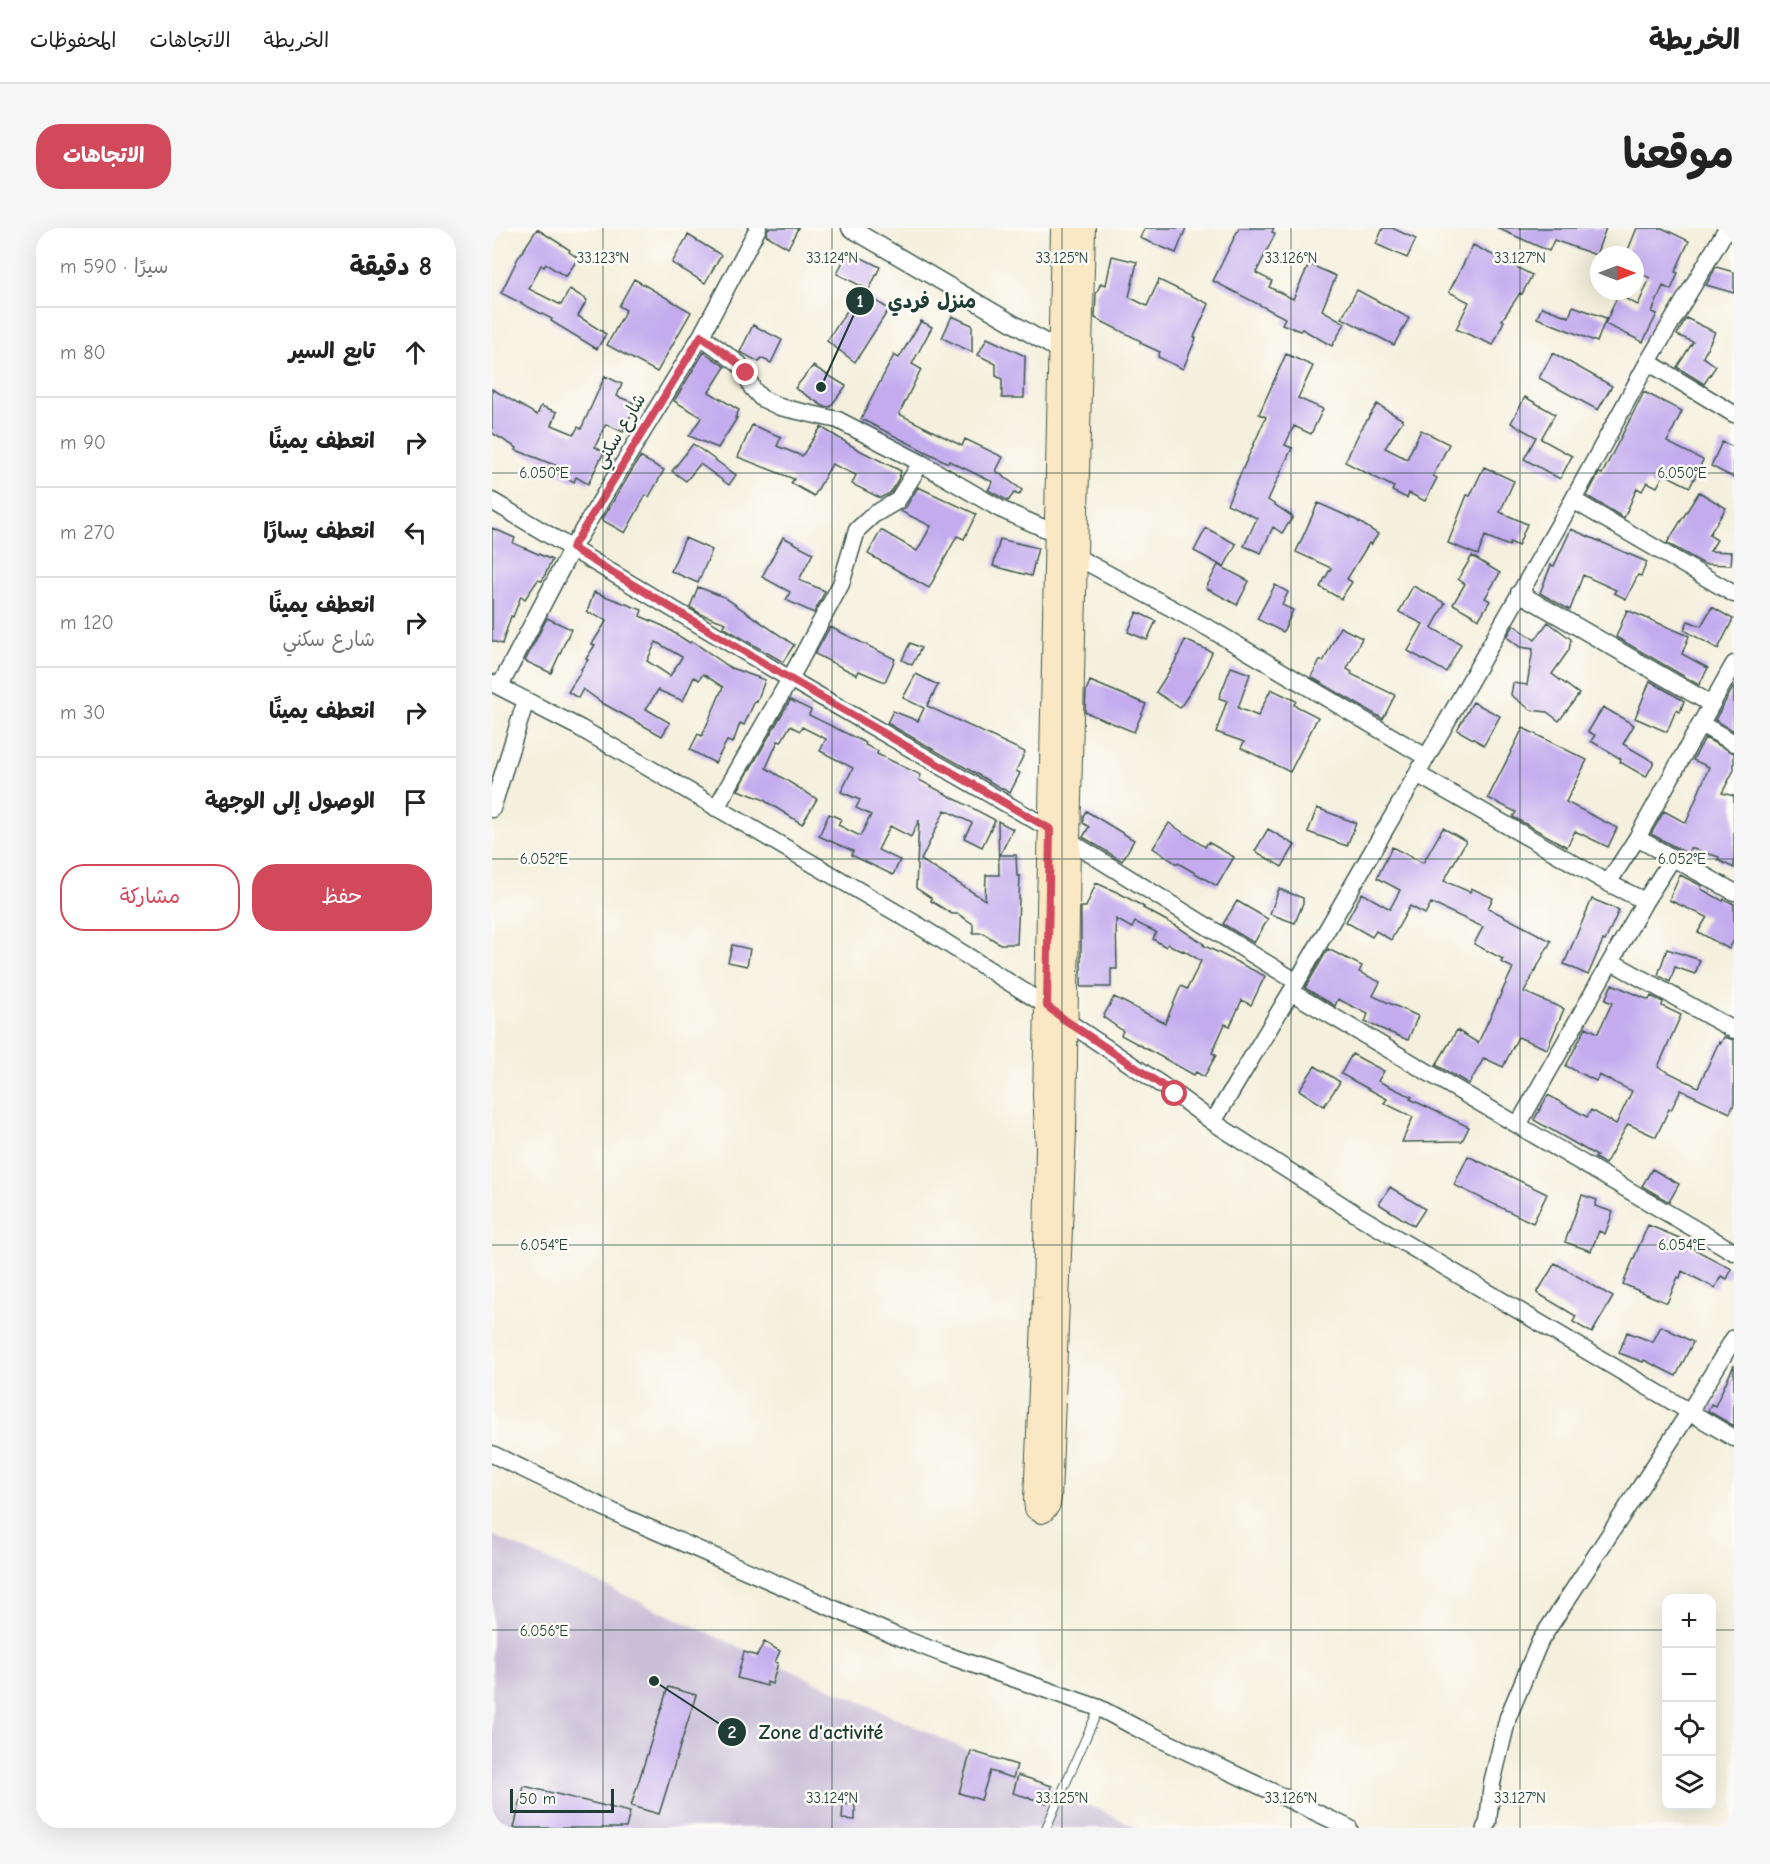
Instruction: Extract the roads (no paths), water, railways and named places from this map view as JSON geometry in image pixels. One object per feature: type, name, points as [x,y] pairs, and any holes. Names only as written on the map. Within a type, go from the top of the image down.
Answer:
[{"type":"street","name":"شارع سكني","points":[[496,685],[572,548],[701,336],[758,228]]},
{"type":"street","points":[[850,228],[1060,351]]},
{"type":"street","points":[[1056,1013],[1046,1096],[1048,1145],[1046,1286],[1036,1500],[1037,1508],[1042,1511],[1048,1504],[1049,1497],[1064,1131],[1056,1013],[1059,835],[1055,533],[1063,228]]},
{"type":"street","points":[[1059,835],[1075,556],[1083,228]]},
{"type":"street","points":[[1213,1122],[1417,774],[1573,500],[1648,362],[1727,230]]},
{"type":"street","points":[[701,336],[739,364],[746,373],[752,388],[761,398],[780,407],[838,420],[921,463],[1000,509],[1055,533]]},
{"type":"street","points":[[1648,362],[1734,414]]},
{"type":"street","points":[[716,808],[841,584],[857,530],[873,515],[897,501],[921,463]]},
{"type":"street","points":[[1573,500],[1734,594]]},
{"type":"street","points":[[492,501],[790,679],[1059,835],[1294,987],[1518,1125],[1734,1252]]},
{"type":"street","points":[[1075,556],[1212,630],[1426,758]]},
{"type":"street","points":[[1519,593],[1711,704]]},
{"type":"street","points":[[1608,883],[1637,838],[1734,664]]},
{"type":"street","points":[[496,685],[580,728],[921,927],[1056,1013],[1213,1122],[1359,1216],[1734,1438]]},
{"type":"street","points":[[492,809],[526,700]]},
{"type":"street","points":[[1701,724],[1734,743]]},
{"type":"street","points":[[1417,774],[1608,883],[1645,901]]},
{"type":"street","points":[[1637,838],[1734,892]]},
{"type":"street","points":[[1518,1125],[1645,901],[1672,859]]},
{"type":"street","points":[[1612,962],[1732,1025]]},
{"type":"street","points":[[1485,1828],[1488,1822],[1492,1783],[1508,1717],[1540,1641],[1690,1411],[1734,1338]]},
{"type":"street","points":[[492,1454],[626,1518],[894,1635],[1099,1708],[1349,1828]]},
{"type":"lane","points":[[1046,1828],[1099,1708]]},
{"type":"place","name":"منزل فردي","points":[[821,387]]},
{"type":"place","name":"Zone d'activité","points":[[654,1681]]}]
